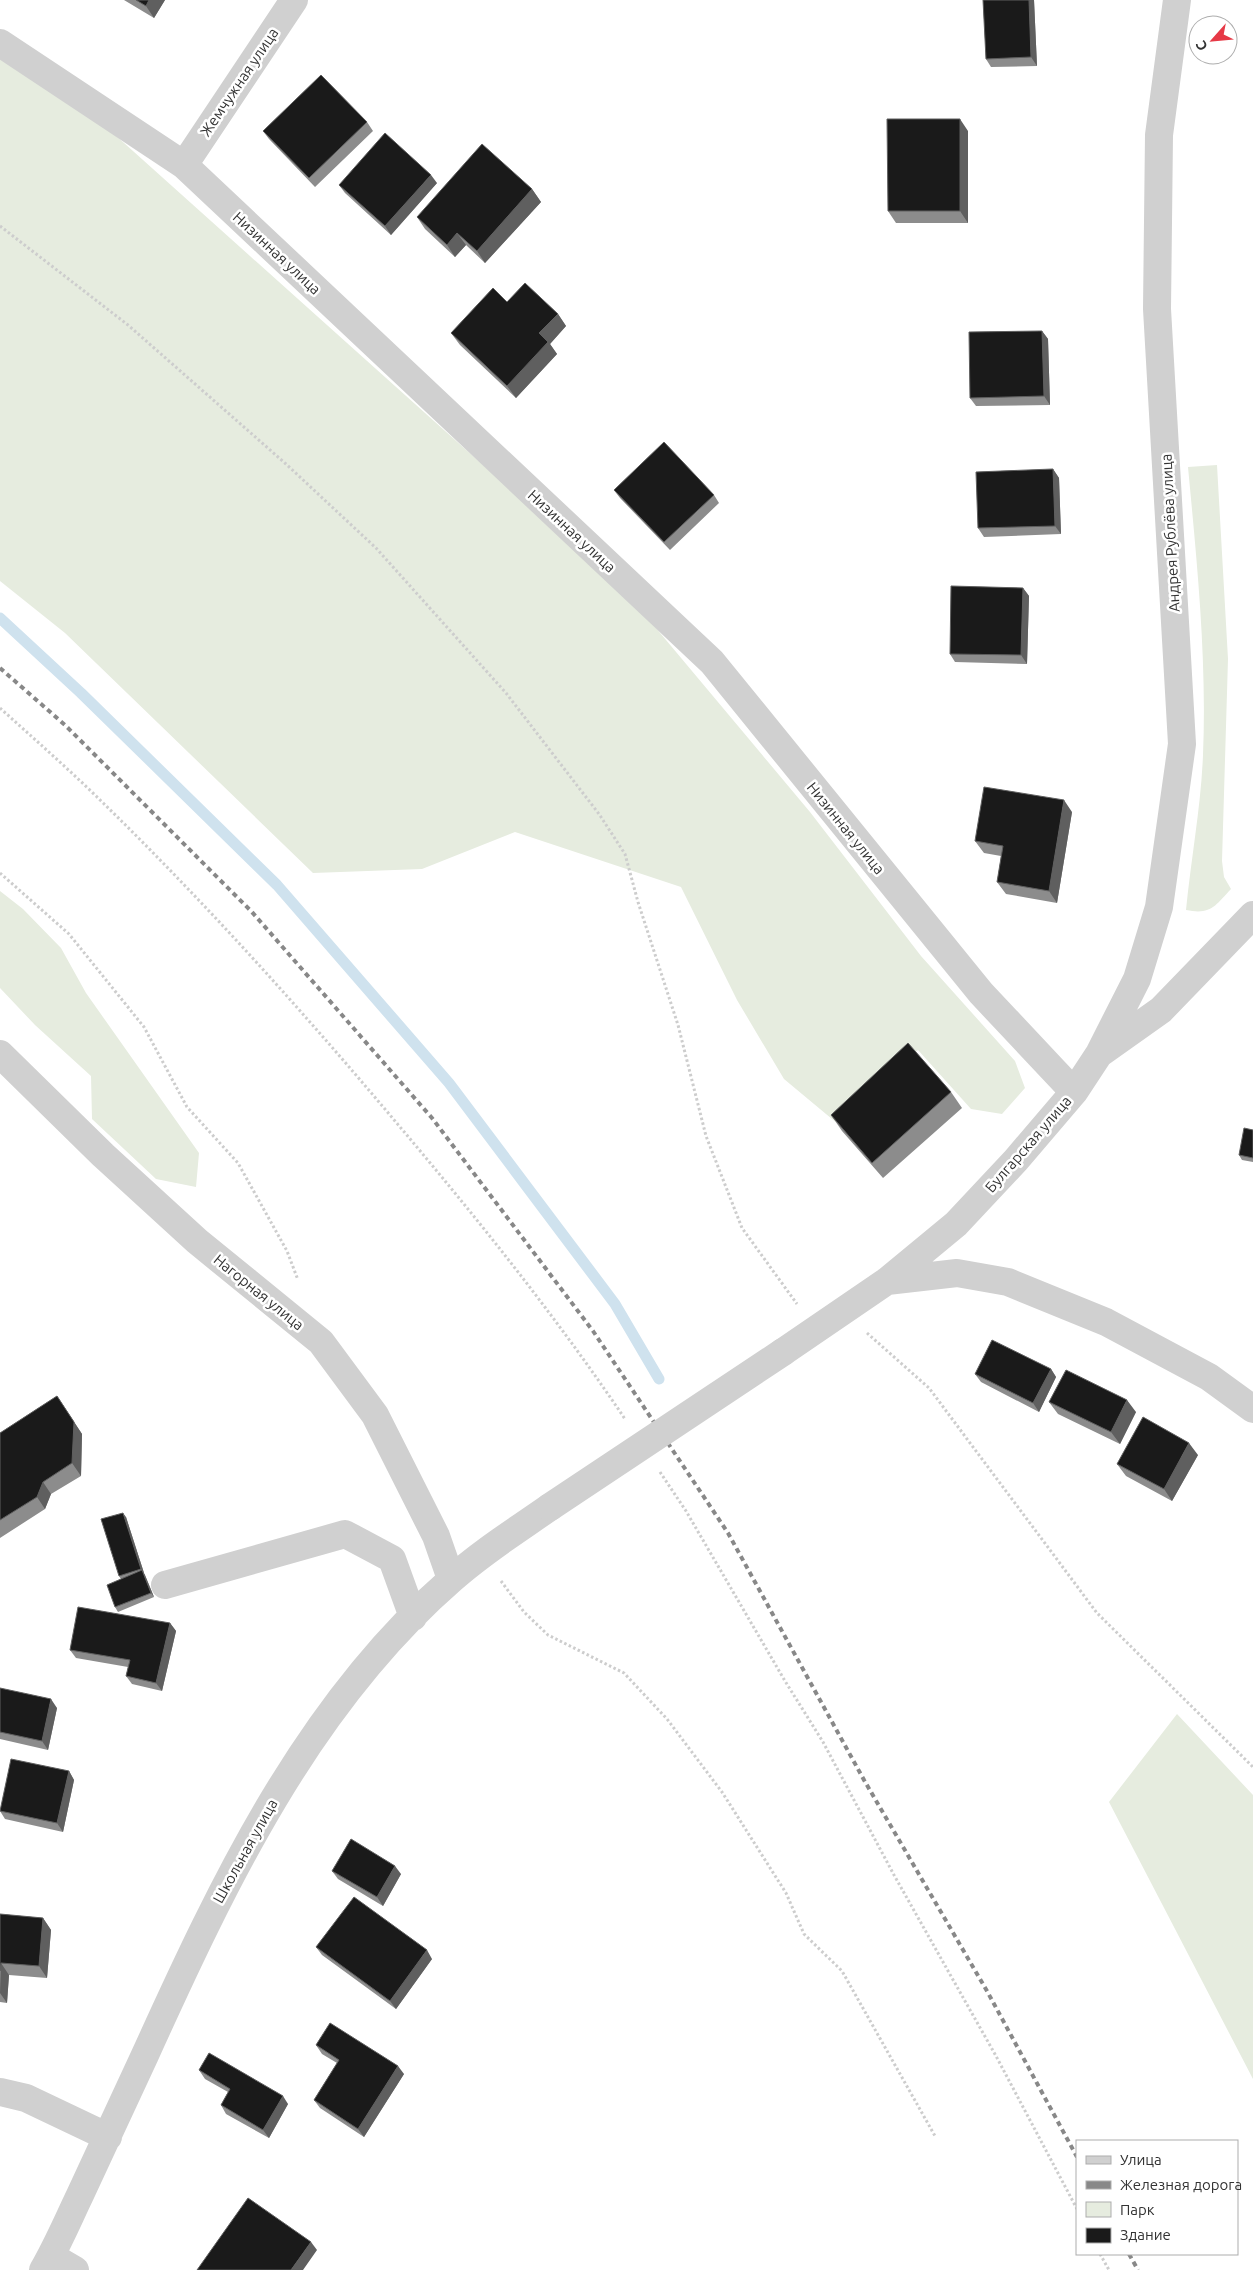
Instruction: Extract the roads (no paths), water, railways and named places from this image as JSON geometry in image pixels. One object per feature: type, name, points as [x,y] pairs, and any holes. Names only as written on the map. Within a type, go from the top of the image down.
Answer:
[{"type":"street","name":"Жемчужная улица","points":[[184,165],[294,0]]},
{"type":"street","name":"Андрея Рублёва улица","points":[[1100,1054],[1137,979],[1159,907],[1182,744],[1157,309],[1159,135],[1177,0]]},
{"type":"street","name":"Низинная улица","points":[[0,43],[184,165],[712,662],[981,993],[1074,1092]]},
{"type":"street","name":"Булгарская улица","points":[[550,1507],[887,1281],[956,1224],[1016,1160],[1074,1092],[1100,1054],[1161,1010],[1253,915]]},
{"type":"street","name":"Нагорная улица","points":[[0,1054],[103,1155],[197,1241],[321,1342],[375,1415],[436,1536],[451,1579]]},
{"type":"street","points":[[887,1281],[956,1274],[1008,1282],[1106,1322],[1209,1377],[1253,1409]]},
{"type":"street","name":"Школьная улица","points":[[47,2263],[108,2137],[194,1947],[255,1828],[316,1734],[369,1663],[451,1579],[493,1546],[550,1507]]},
{"type":"street","points":[[165,1585],[345,1534],[392,1560],[413,1617]]},
{"type":"street","points":[[0,2092],[26,2098],[108,2137]]},
{"type":"street","points":[[47,2263],[75,2270]]},
{"type":"waterway","points":[[0,618],[81,693],[277,885],[449,1083],[615,1304],[659,1379]]},
{"type":"railway","points":[[0,668],[65,725],[252,912],[432,1118],[593,1331],[728,1533],[864,1780],[987,1991],[1076,2155]]},
{"type":"railway","points":[[1130,2255],[1138,2270]]}]
